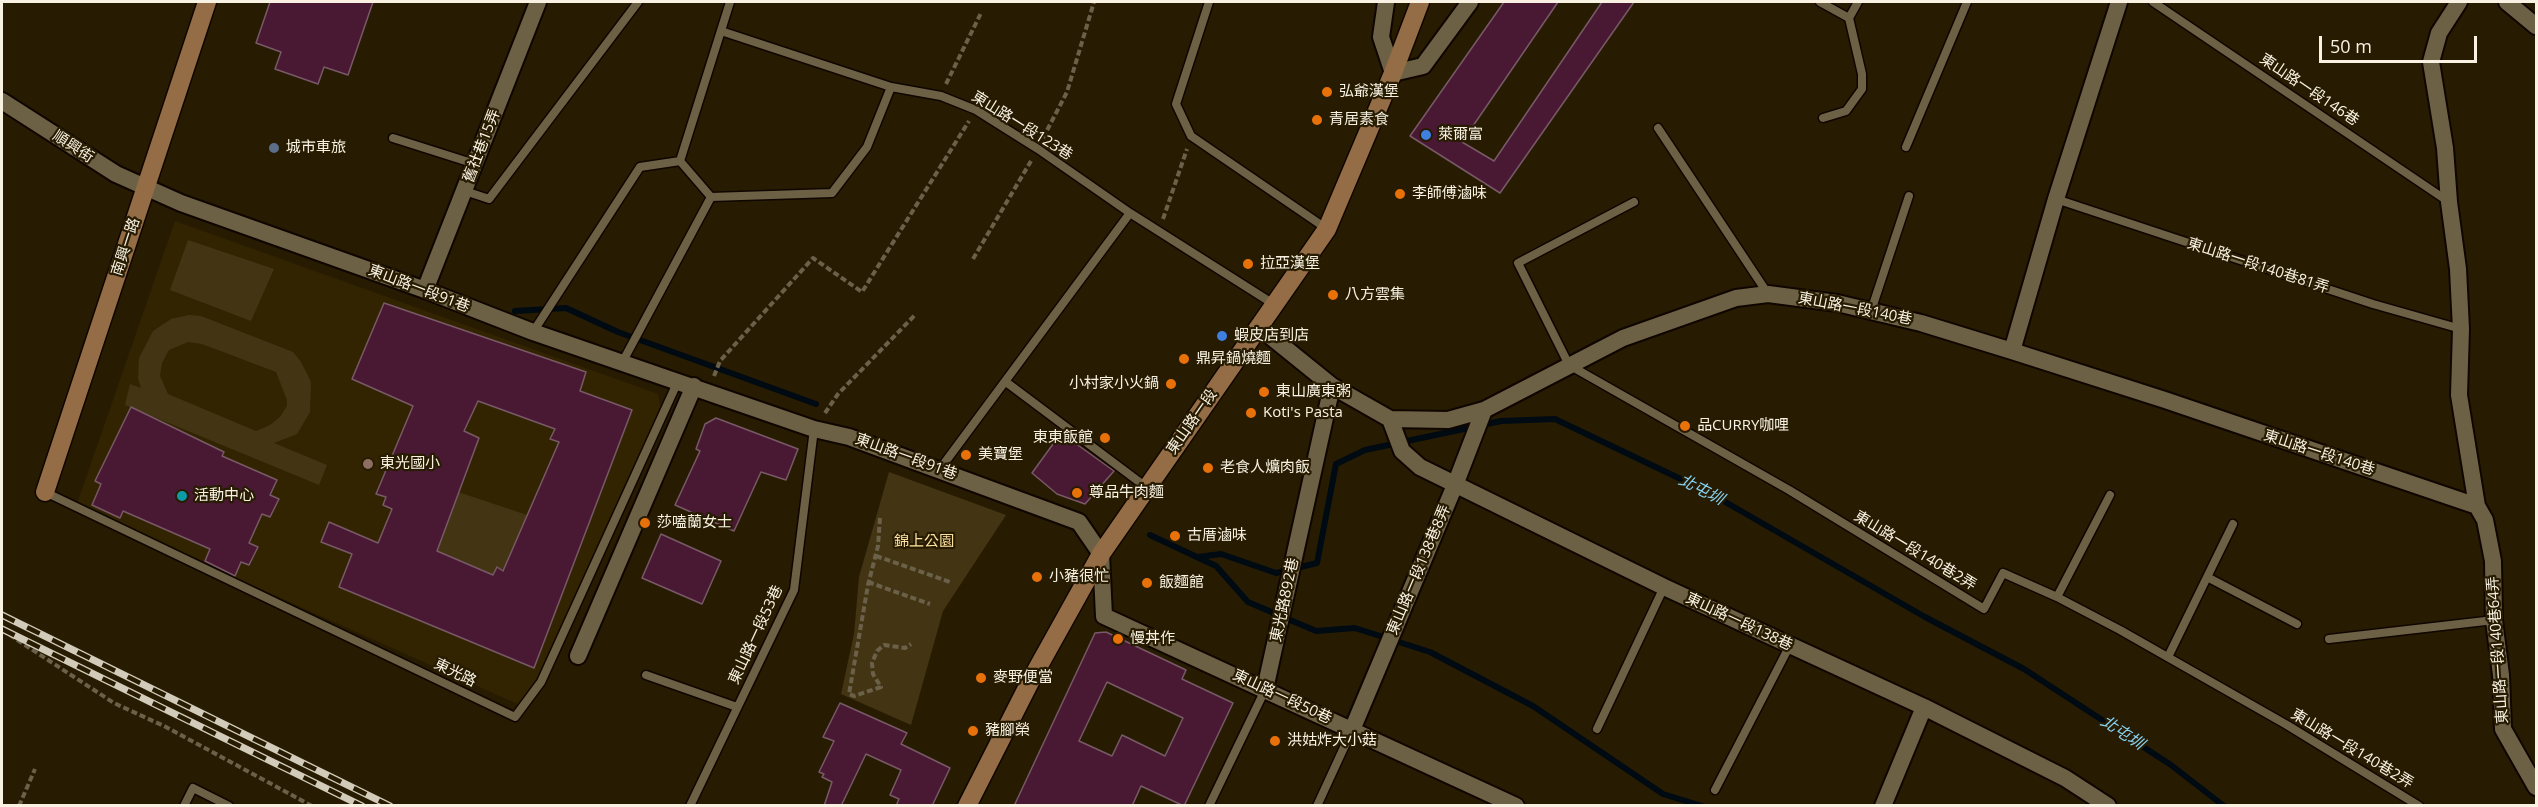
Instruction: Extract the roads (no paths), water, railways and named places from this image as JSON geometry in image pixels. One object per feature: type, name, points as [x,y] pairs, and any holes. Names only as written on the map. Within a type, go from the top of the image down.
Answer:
[{"type":"main road","name":"南興一路","points":[[45,492],[207,2]]},
{"type":"main road","name":"東山路一段","points":[[967,806],[1032,678],[1101,554],[1327,229],[1393,74],[1420,2]]},
{"type":"street","name":"舊社巷15弄","points":[[425,290],[538,2]]},
{"type":"street","points":[[1386,2],[1381,37],[1393,74],[1423,66],[1470,2]]},
{"type":"street","points":[[2012,351],[2056,199],[2120,2]]},
{"type":"street","name":"東山路一段140巷64弄","points":[[2459,2],[2439,33],[2431,62],[2445,148],[2458,269],[2461,329],[2459,395],[2477,506],[2485,520],[2493,561],[2494,620],[2501,675],[2503,729],[2536,787]]},
{"type":"street","points":[[2507,2],[2536,26]]},
{"type":"street","name":"順興街","points":[[2,101],[103,166],[145,189]]},
{"type":"street","name":"東山路一段91巷","points":[[145,189],[425,290],[534,332],[814,429],[849,437],[1079,522],[1101,554]]},
{"type":"street","name":"東山路一段140巷","points":[[1259,327],[1332,386],[1390,419],[1448,420],[1484,410],[1623,338],[1736,298],[1768,294],[1837,303],[1921,323],[2012,351],[2477,506]]},
{"type":"street","name":"東光路892巷","points":[[1265,689],[1332,386]]},
{"type":"street","points":[[578,656],[701,389]]},
{"type":"street","name":"東山路一段138巷8弄","points":[[1353,730],[1484,410]]},
{"type":"street","name":"東山路一段138巷","points":[[1390,419],[1402,451],[1420,467],[1664,587],[1924,706],[2065,778],[2108,806]]},
{"type":"street","name":"東山路一段50巷","points":[[1101,554],[1104,616],[1353,730],[1494,801],[1516,806]]},
{"type":"street","points":[[1883,806],[1924,706]]},
{"type":"lane","points":[[465,191],[489,199],[638,2]]},
{"type":"lane","points":[[680,161],[730,2]]},
{"type":"lane","points":[[1209,2],[1176,104],[1191,136],[1327,229]]},
{"type":"lane","points":[[1820,2],[1849,18]]},
{"type":"lane","points":[[1823,118],[1846,111],[1862,89],[1862,74],[1849,18],[1858,2]]},
{"type":"lane","points":[[1906,147],[1967,2]]},
{"type":"lane","name":"東山路一段146巷","points":[[2153,2],[2449,202]]},
{"type":"lane","name":"東山路一段123巷","points":[[722,31],[891,87],[941,96],[976,110],[1038,149],[1130,213],[1275,305]]},
{"type":"lane","points":[[711,197],[832,193],[867,147],[891,87]]},
{"type":"lane","points":[[1658,128],[1768,294]]},
{"type":"lane","points":[[393,138],[475,164]]},
{"type":"lane","points":[[680,161],[711,197]]},
{"type":"lane","points":[[534,332],[640,167],[680,161]]},
{"type":"lane","points":[[1871,311],[1909,196]]},
{"type":"lane","points":[[623,361],[711,197]]},
{"type":"lane","name":"東山路一段140巷81弄","points":[[2056,199],[2373,304],[2461,329]]},
{"type":"lane","points":[[1569,364],[1518,263],[1634,202]]},
{"type":"lane","points":[[940,469],[1130,213]]},
{"type":"lane","name":"東山路一段140巷2弄","points":[[1569,364],[1789,490],[1984,609],[2002,573],[2057,597],[2287,725],[2419,806]]},
{"type":"lane","name":"東光路","points":[[45,492],[515,717],[541,682],[678,380]]},
{"type":"lane","points":[[1006,382],[1146,487]]},
{"type":"lane","name":"東山路一段53巷","points":[[690,806],[794,590],[814,429]]},
{"type":"lane","points":[[2057,597],[2110,495]]},
{"type":"lane","points":[[2168,657],[2233,524]]},
{"type":"lane","points":[[2207,577],[2297,624]]},
{"type":"lane","points":[[1597,729],[1664,587]]},
{"type":"lane","points":[[2329,639],[2494,620]]},
{"type":"lane","points":[[1715,789],[1790,645]]},
{"type":"lane","points":[[646,675],[737,707]]},
{"type":"lane","name":"東光路892巷","points":[[1209,806],[1265,689]]},
{"type":"lane","points":[[1317,806],[1353,730]]},
{"type":"lane","points":[[184,806],[193,788],[229,806]]},
{"type":"waterway","points":[[515,311],[566,308],[618,332],[816,404]]},
{"type":"waterway","name":"北屯圳","points":[[1198,557],[1221,554],[1276,573],[1317,563],[1336,464],[1365,450],[1501,421],[1555,419],[1708,492],[1925,617],[2024,669],[2171,765],[2224,806]]},
{"type":"waterway","name":"北屯圳","points":[[1150,535],[1216,566],[1248,602],[1316,631],[1355,628],[1430,652],[1533,706],[1663,794],[1702,806]]},
{"type":"railway","points":[[2,615],[390,806]]},
{"type":"railway","points":[[2,629],[362,806]]},
{"type":"place","name":"弘爺漢堡","points":[[1327,92]]},
{"type":"place","name":"青居素食","points":[[1317,120]]},
{"type":"place","name":"萊爾富","points":[[1426,135]]},
{"type":"place","name":"城市車旅","points":[[274,148]]},
{"type":"place","name":"李師傅滷味","points":[[1400,194]]},
{"type":"place","name":"拉亞漢堡","points":[[1248,264]]},
{"type":"place","name":"八方雲集","points":[[1333,295]]},
{"type":"place","name":"蝦皮店到店","points":[[1222,336]]},
{"type":"place","name":"鼎昇鍋燒麵","points":[[1184,359]]},
{"type":"place","name":"小村家小火鍋","points":[[1171,384]]},
{"type":"place","name":"東山廣東粥","points":[[1264,392]]},
{"type":"place","name":"Koti's Pasta","points":[[1251,413]]},
{"type":"place","name":"品CURRY咖哩","points":[[1685,426]]},
{"type":"place","name":"東東飯館","points":[[1105,438]]},
{"type":"place","name":"美寶堡","points":[[966,455]]},
{"type":"place","name":"東光國小","points":[[368,464]]},
{"type":"place","name":"老食人爌肉飯","points":[[1208,468]]},
{"type":"place","name":"尊品牛肉麵","points":[[1077,493]]},
{"type":"place","name":"活動中心","points":[[182,496]]},
{"type":"place","name":"莎嗑蘭女士","points":[[645,523]]},
{"type":"place","name":"古厝滷味","points":[[1175,536]]},
{"type":"place","name":"小豬很忙","points":[[1037,577]]},
{"type":"place","name":"飯麵館","points":[[1147,583]]},
{"type":"place","name":"慢丼作","points":[[1118,639]]},
{"type":"place","name":"麥野便當","points":[[981,678]]},
{"type":"place","name":"豬腳榮","points":[[973,731]]},
{"type":"place","name":"洪姑炸大小菇","points":[[1275,741]]},
{"type":"park label","name":"錦上公園","points":[[924,542]]}]
